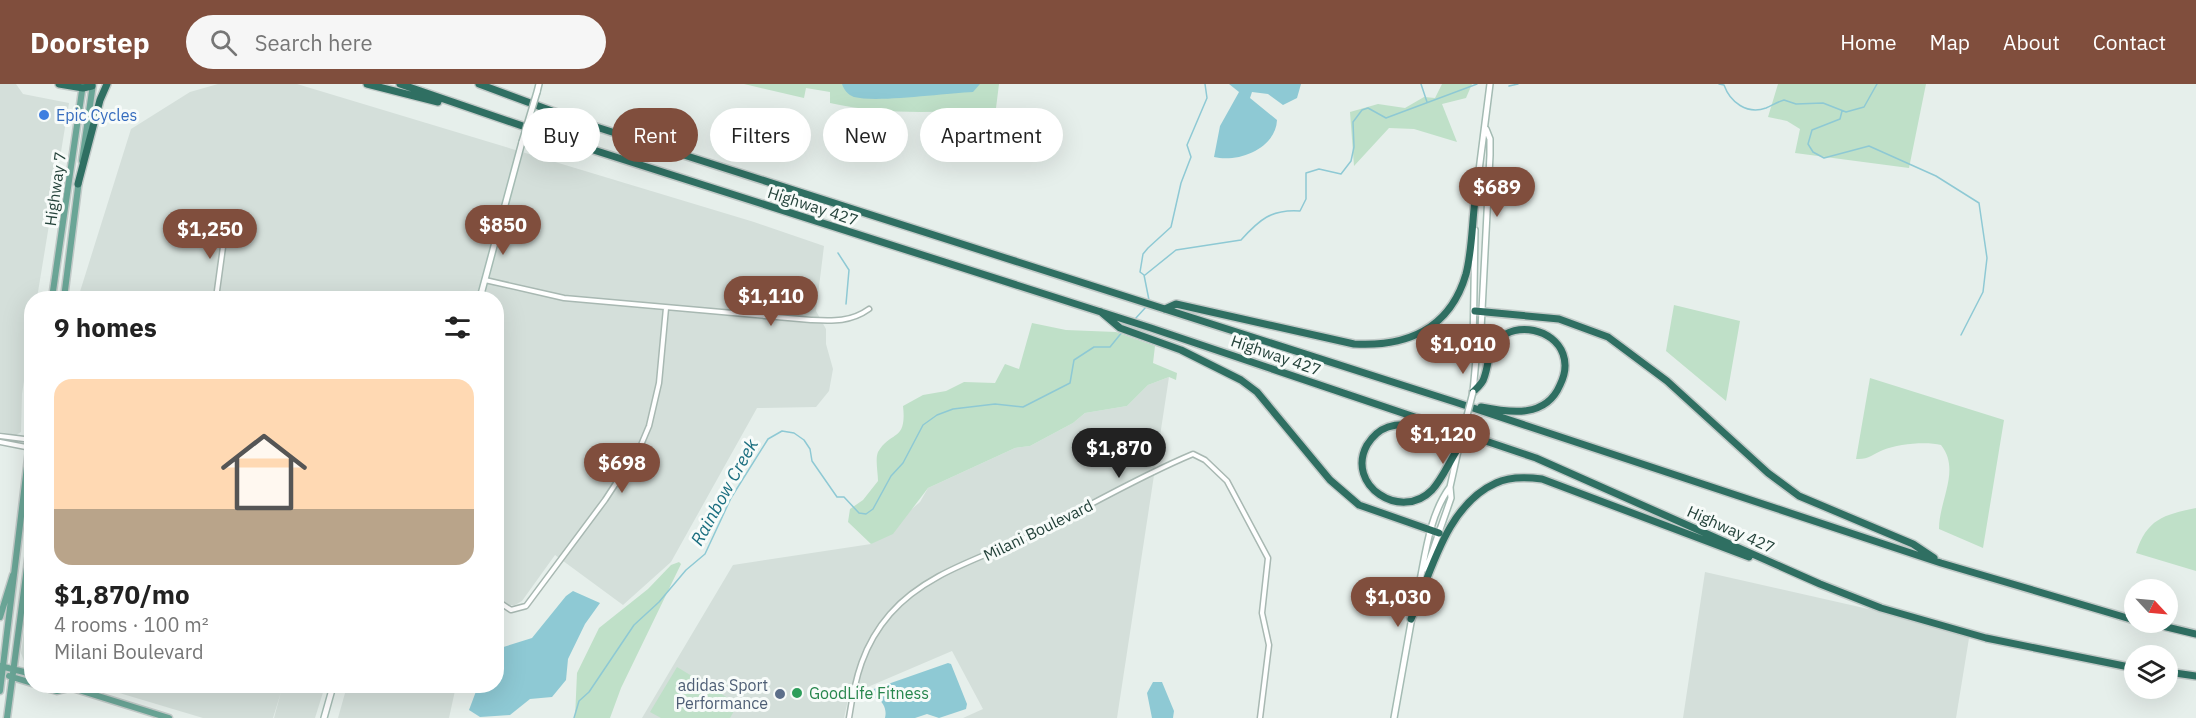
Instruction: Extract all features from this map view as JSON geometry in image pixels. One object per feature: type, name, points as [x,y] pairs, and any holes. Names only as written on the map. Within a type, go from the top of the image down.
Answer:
[{"type":"highway","points":[[59,84],[92,85]]},
{"type":"highway","points":[[78,184],[100,100],[107,84]]},
{"type":"highway","points":[[367,84],[477,111]]},
{"type":"highway","name":"Highway 427","points":[[400,84],[477,111],[1151,328],[1470,435],[1582,477],[1820,584],[1881,608],[1986,638],[2124,666]]},
{"type":"highway","name":"Highway 427","points":[[479,84],[587,124],[1455,402],[1941,563],[2124,617]]},
{"type":"highway","points":[[1165,309],[1176,304],[1354,344],[1381,346],[1405,340],[1422,333],[1443,317],[1457,296],[1466,273],[1475,200]]},
{"type":"highway","points":[[1101,312],[1116,326],[1223,369],[1257,392],[1323,472],[1359,505],[1435,532]]},
{"type":"highway","points":[[1478,312],[1559,319],[1608,337],[1659,374],[1746,450],[1768,473],[1799,496],[1913,544],[1941,563]]},
{"type":"highway","points":[[1455,402],[1504,412],[1525,412],[1546,405],[1556,395],[1565,374],[1563,353],[1541,332],[1523,330],[1510,332],[1498,340],[1488,356],[1484,379],[1473,392]]},
{"type":"highway","points":[[1459,447],[1433,489],[1419,499],[1403,503],[1387,499],[1373,491],[1364,478],[1363,452],[1372,437],[1386,428],[1402,424],[1437,432],[1470,435]]},
{"type":"highway","points":[[1411,619],[1438,553],[1458,514],[1496,483],[1525,477],[1542,479],[1593,496],[1820,584]]},
{"type":"highway","points":[[2178,630],[2196,634]]},
{"type":"highway","points":[[2178,673],[2196,676]]},
{"type":"main road","points":[[482,291],[539,84]]},
{"type":"main road","points":[[1394,718],[1411,619],[1424,569],[1423,560],[1435,532],[1444,496],[1450,487],[1473,392],[1476,360],[1480,349],[1475,200],[1486,129],[1490,84]]},
{"type":"main road","name":"Highway 7","points":[[65,291],[92,85]]},
{"type":"main road","name":"Highway 7","points":[[53,291],[83,86]]},
{"type":"main road","points":[[1478,312],[1490,155],[1490,139],[1486,129]]},
{"type":"main road","points":[[0,691],[24,496]]},
{"type":"main road","points":[[0,616],[6,589],[15,569]]},
{"type":"main road","points":[[7,718],[24,592]]},
{"type":"main road","points":[[2,671],[24,672]]},
{"type":"main road","points":[[2,671],[24,680]]},
{"type":"main road","points":[[87,693],[169,718]]},
{"type":"main road","points":[[324,718],[331,693]]},
{"type":"street","points":[[217,291],[226,225]]},
{"type":"street","points":[[484,280],[564,298],[838,321],[857,317],[869,309]]},
{"type":"street","points":[[504,605],[511,610],[526,606],[633,460],[649,426],[659,384],[666,308]]},
{"type":"street","points":[[0,436],[24,439]]},
{"type":"street","points":[[0,442],[24,447]]},
{"type":"street","name":"Milani Boulevard","points":[[849,718],[857,672],[870,639],[892,612],[912,593],[942,575],[1037,532],[1193,454],[1205,460],[1227,481],[1268,558],[1262,613],[1269,645],[1260,718]]},
{"type":"shaded area","points":[[0,84],[16,84],[23,94],[69,103],[38,291],[24,291],[24,381],[21,432],[16,435],[0,432]]},
{"type":"shaded area","points":[[218,84],[297,84],[522,152],[522,162],[555,162],[754,222],[824,246],[816,311],[826,329],[826,344],[833,369],[829,391],[816,407],[757,408],[671,562],[623,605],[555,555],[522,601],[515,605],[504,605],[504,291],[80,291],[131,129],[190,92]]},
{"type":"shaded area","points":[[1169,377],[1117,718],[963,718],[983,709],[952,651],[849,695],[844,718],[642,718],[733,565],[871,544],[920,502],[928,488],[1015,448],[1030,446],[1073,423],[1085,413],[1127,406],[1148,385]]},
{"type":"shaded area","points":[[1705,572],[1970,632],[1956,718],[1683,718]]},
{"type":"shaded area","points":[[24,631],[24,661],[21,653]]},
{"type":"shaded area","points":[[119,693],[281,693],[273,718],[203,718]]},
{"type":"shaded area","points":[[281,693],[323,693],[315,718],[274,718]]},
{"type":"shaded area","points":[[345,693],[454,693],[449,718],[338,718]]},
{"type":"green space","points":[[744,84],[999,84],[996,108],[920,108],[920,112],[913,112],[908,112],[908,108],[858,108],[830,103],[830,92],[806,88],[804,98]]},
{"type":"green space","points":[[1442,84],[1472,84],[1466,98],[1442,104],[1457,142],[1414,129],[1389,128],[1354,166],[1350,112],[1378,104],[1405,108],[1424,97],[1435,98]]},
{"type":"green space","points":[[1778,84],[1926,84],[1909,168],[1795,153],[1800,129],[1787,121],[1768,117]]},
{"type":"green space","points":[[1674,305],[1740,321],[1726,401],[1666,351]]},
{"type":"green space","points":[[1032,323],[1066,330],[1116,332],[1155,346],[1153,363],[1177,373],[1176,380],[1169,377],[1148,385],[1127,406],[1085,413],[1073,423],[1030,446],[1015,448],[928,488],[893,534],[871,544],[848,522],[850,509],[863,500],[878,481],[878,452],[900,431],[904,417],[903,406],[923,395],[946,391],[964,382],[995,383],[1005,364],[1019,369]]},
{"type":"green space","points":[[1870,378],[2004,420],[1983,548],[1939,529],[1949,475],[1947,455],[1941,445],[1920,443],[1904,445],[1883,450],[1867,458],[1856,459]]},
{"type":"green space","points":[[2196,508],[2196,571],[2136,553],[2145,533],[2158,520],[2174,513]]},
{"type":"green space","points":[[679,562],[681,564],[621,688],[610,718],[575,718],[577,673],[599,628],[648,589],[671,565]]},
{"type":"green space","points":[[677,667],[738,704],[730,718],[661,718],[650,712]]},
{"type":"water","points":[[842,84],[980,84],[973,92],[865,99],[850,95]]},
{"type":"water","points":[[1229,84],[1301,84],[1297,98],[1283,105],[1268,94],[1252,92],[1250,98],[1277,120],[1275,130],[1263,146],[1245,155],[1234,158],[1214,157],[1220,126],[1239,92]]},
{"type":"water","points":[[573,591],[600,603],[585,624],[568,659],[566,680],[552,697],[530,699],[510,715],[480,717],[469,710],[475,693],[504,693],[504,647],[532,638],[566,596]]},
{"type":"water","points":[[948,663],[951,664],[967,704],[966,709],[939,718],[927,714],[915,718],[885,718],[885,709],[881,702],[876,698],[867,700],[868,691]]},
{"type":"water","points":[[1153,682],[1162,682],[1174,711],[1173,718],[1152,718],[1147,693]]},
{"type":"waterway","points":[[1149,300],[1144,275],[1140,272],[1143,254],[1171,227],[1181,183],[1191,157],[1187,145],[1207,98],[1205,84]]},
{"type":"waterway","points":[[1421,84],[1427,102]]},
{"type":"waterway","name":"Rainbow Creek","points":[[1145,275],[1176,250],[1241,240],[1266,217],[1281,212],[1300,211],[1306,199],[1306,173],[1319,169],[1341,174],[1351,161],[1354,147],[1353,122],[1362,110],[1368,108],[1386,118],[1477,84]]},
{"type":"waterway","name":"Rainbow Creek","points":[[1509,86],[1518,84]]},
{"type":"waterway","name":"Rainbow Creek","points":[[1719,84],[1724,85],[1730,97],[1740,106],[1752,110],[1766,108],[1784,100],[1796,104],[1823,103],[1846,112],[1864,107],[1877,84]]},
{"type":"waterway","points":[[1842,111],[1840,119],[1812,130],[1808,144],[1813,152],[1824,158],[1869,146],[1936,176],[1979,203],[1987,258],[1983,292],[1961,335]]},
{"type":"waterway","points":[[838,253],[849,270],[846,304]]},
{"type":"waterway","name":"Rainbow Creek","points":[[1135,319],[1146,307]]},
{"type":"waterway","name":"Rainbow Creek","points":[[574,718],[579,701],[589,692],[634,625],[659,602],[686,570],[705,554],[731,498],[768,439],[782,431],[794,433],[804,440],[810,449],[812,461],[837,497],[844,497],[859,513],[866,514],[873,509],[891,476],[903,463],[923,425],[937,415],[953,409],[995,404],[1023,407],[1070,383],[1074,360],[1094,347],[1110,347],[1123,331]]},
{"type":"place","name":"Epic Cycles","points":[[44,115]]},
{"type":"place","name":"GoodLife Fitness","points":[[797,693]]},
{"type":"place","name":"adidas Sport Performance","points":[[780,694]]}]
